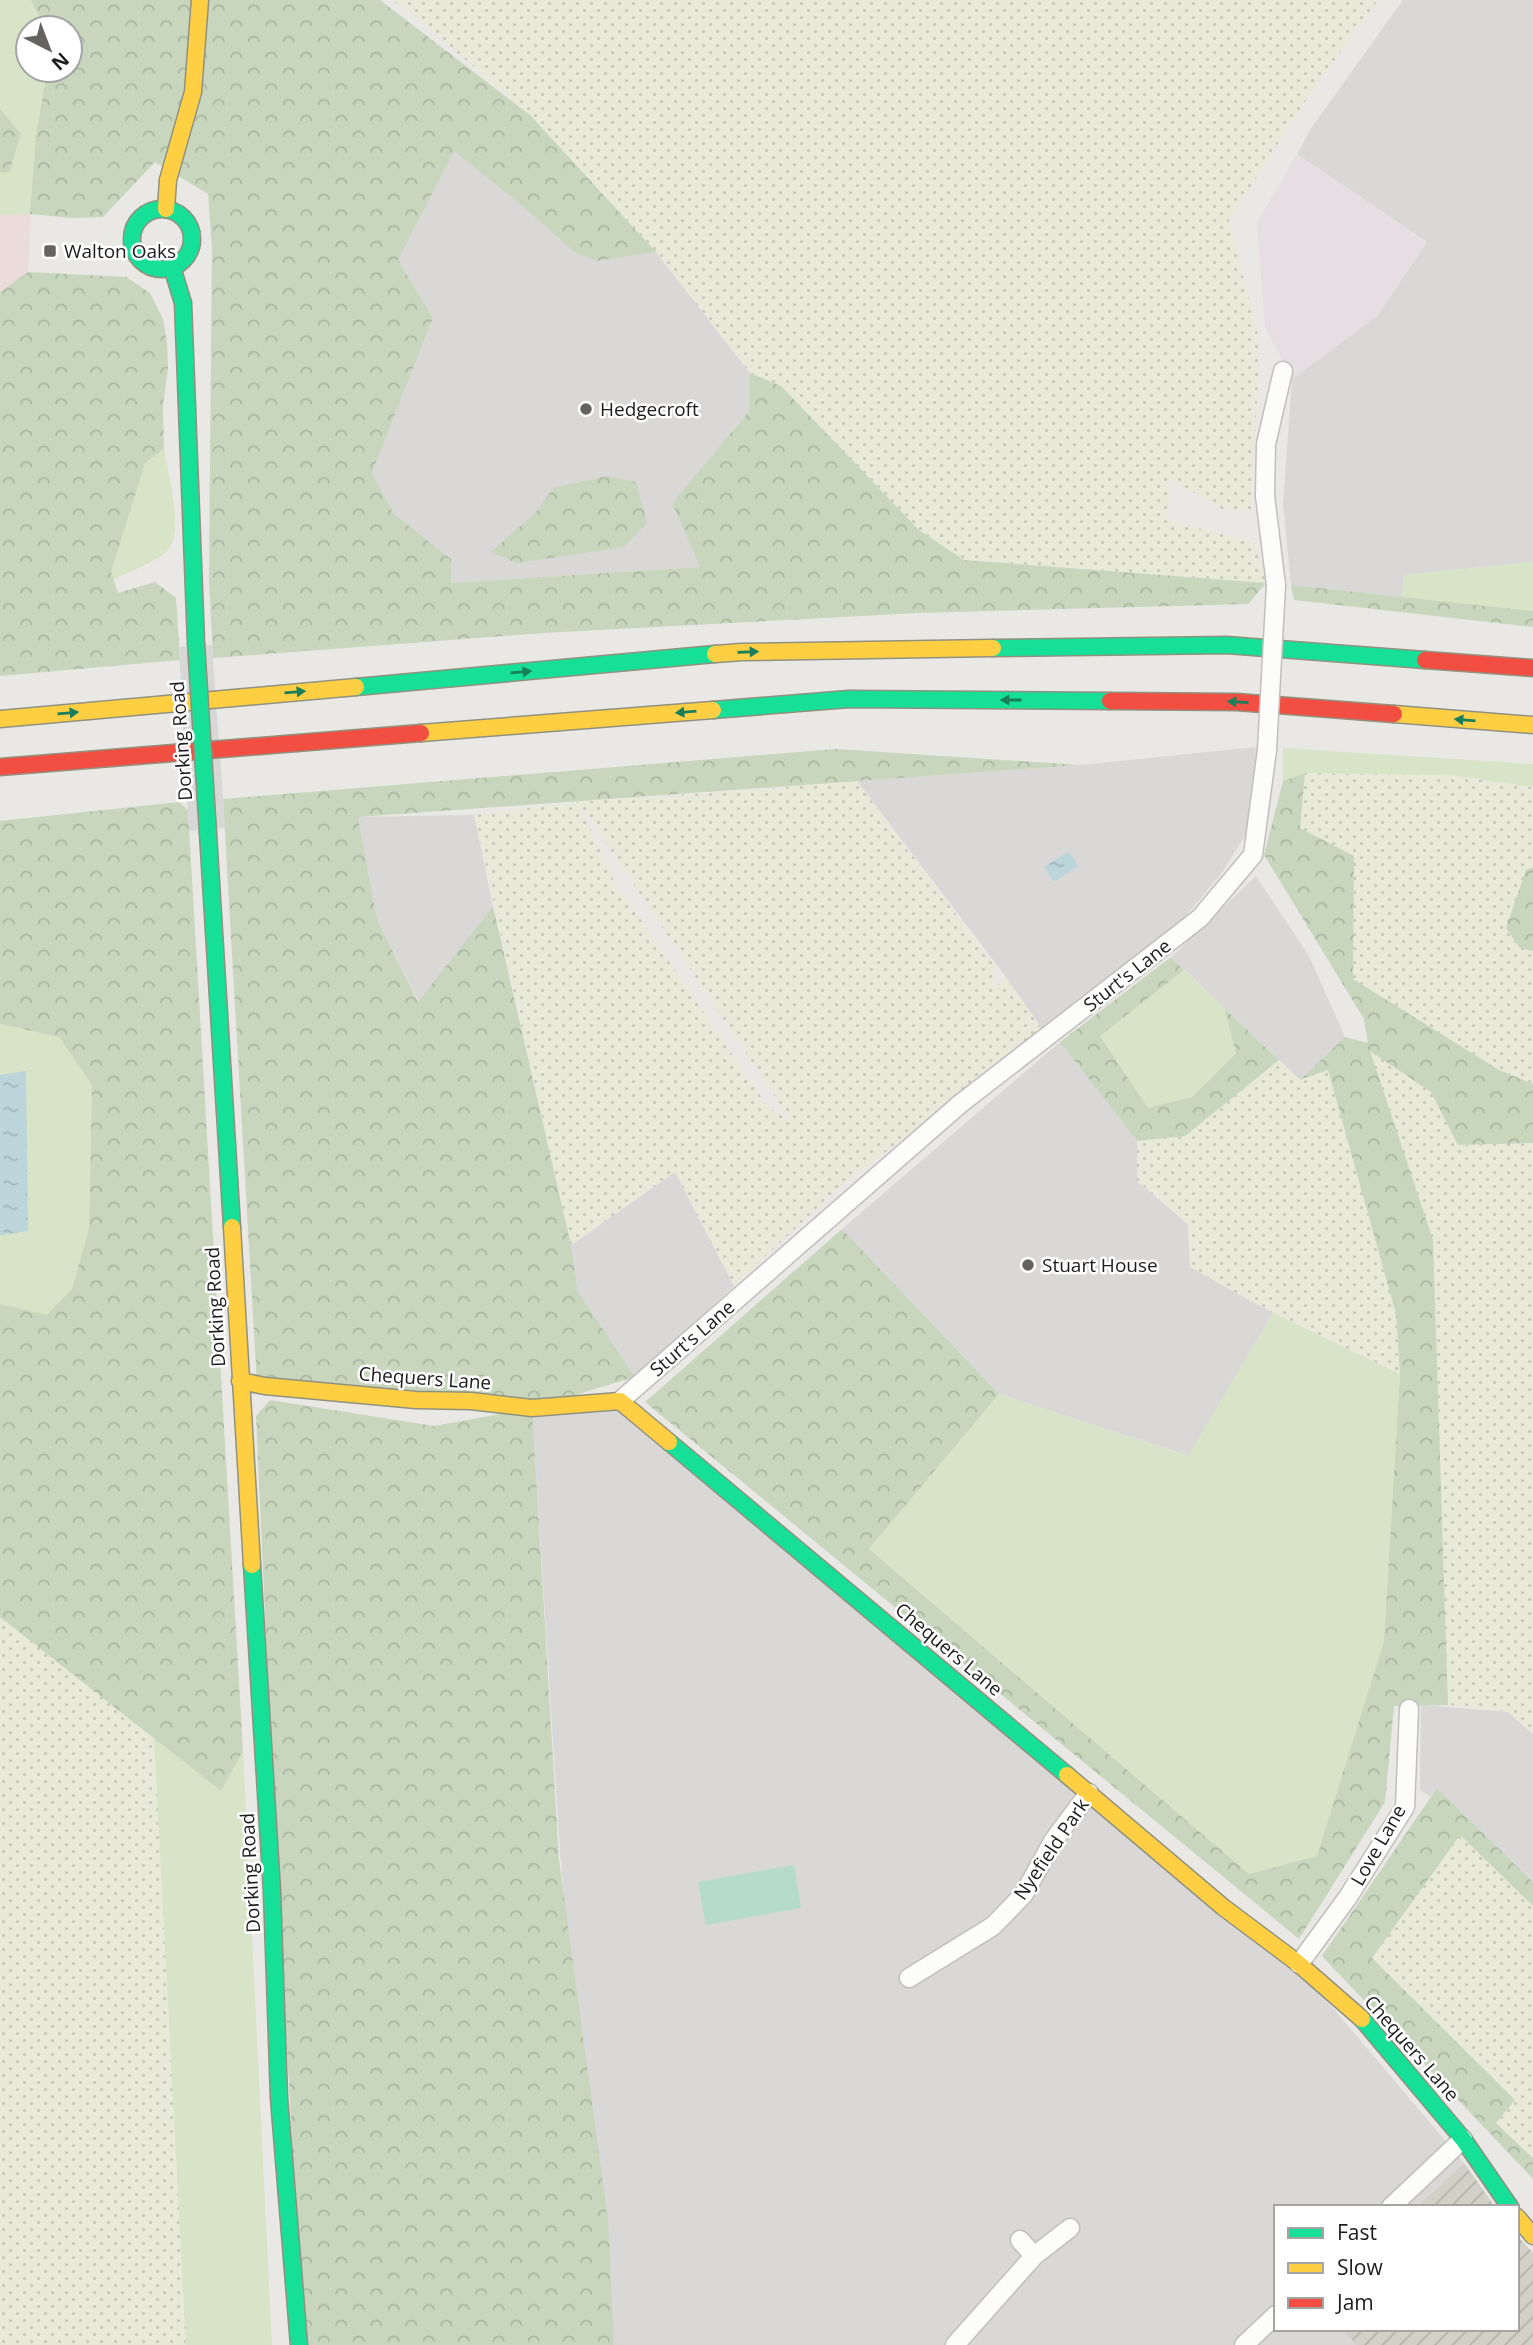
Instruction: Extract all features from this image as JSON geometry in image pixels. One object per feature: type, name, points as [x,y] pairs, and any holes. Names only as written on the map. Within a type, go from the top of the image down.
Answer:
[{"type":"main road","points":[[166,209],[168,180],[193,92],[200,0]]},
{"type":"main road","points":[[166,209],[178,213],[188,222],[192,235],[191,248],[184,260],[172,267],[161,269],[150,267],[141,260],[134,251],[131,240],[134,227],[141,216],[153,210],[166,209]]},
{"type":"main road","name":"Dorking Road","points":[[172,267],[184,314],[196,643],[273,1903],[279,2098],[299,2345]]},
{"type":"main road","points":[[0,719],[742,652],[1227,645],[1533,668]]},
{"type":"main road","points":[[0,767],[849,699],[1237,702],[1533,725]]},
{"type":"main road","name":"Chequers Lane","points":[[240,1381],[265,1386],[416,1400],[471,1401],[532,1408],[620,1401],[1223,1907],[1299,1964],[1362,2019],[1463,2139],[1509,2205]]},
{"type":"main road","points":[[1519,2219],[1533,2235]]},
{"type":"street","name":"Sturt's Lane","points":[[620,1401],[960,1104],[1200,918],[1253,855],[1267,750],[1276,584],[1265,496],[1266,444],[1283,371]]},
{"type":"street","name":"Love Lane","points":[[1299,1964],[1348,1897],[1405,1807],[1409,1709]]},
{"type":"street","name":"Nyefield Park","points":[[909,1978],[993,1926],[1024,1894],[1053,1841],[1089,1793]]},
{"type":"street","points":[[1393,2205],[1463,2139]]},
{"type":"street","points":[[955,2345],[1034,2256],[1070,2228]]},
{"type":"street","points":[[1020,2240],[1034,2256]]},
{"type":"street","points":[[1244,2345],[1274,2317]]},
{"type":"shaded area","points":[[1403,0],[1533,0],[1533,562],[1404,575],[1402,597],[1291,585],[1283,504],[1292,379],[1377,316],[1427,242],[1297,154],[1312,127]]},
{"type":"shaded area","points":[[0,109],[36,135],[28,272],[0,292]]},
{"type":"shaded area","points":[[454,150],[575,253],[597,261],[656,252],[750,373],[750,410],[672,503],[700,567],[450,583],[451,559],[394,514],[372,473],[433,318],[398,260]]},
{"type":"shaded area","points":[[1297,154],[1427,242],[1377,316],[1292,379],[1265,327],[1257,223]]},
{"type":"shaded area","points":[[1256,747],[1251,826],[1221,874],[1183,919],[1044,1032],[1006,977],[857,781],[1080,765]]},
{"type":"shaded area","points":[[474,815],[493,906],[419,1002],[377,919],[358,817]]},
{"type":"shaded area","points":[[1256,876],[1309,956],[1345,1037],[1300,1080],[1171,957]]},
{"type":"shaded area","points":[[1060,1042],[1137,1141],[1137,1181],[1188,1224],[1190,1267],[1273,1313],[1189,1456],[999,1394],[842,1229]]},
{"type":"shaded area","points":[[675,1172],[734,1286],[635,1377],[578,1292],[571,1245]]},
{"type":"shaded area","points":[[620,1401],[1317,1989],[1464,2163],[1494,2205],[1274,2205],[1274,2331],[1519,2331],[1519,2238],[1533,2253],[1533,2345],[605,2345],[560,1852],[532,1408]]},
{"type":"shaded area","points":[[1421,1705],[1508,1712],[1533,1734],[1533,1882],[1437,1788],[1430,1797],[1420,1790]]},
{"type":"shaded area","points":[[1464,2163],[1494,2205],[1419,2205]]},
{"type":"shaded area","points":[[1519,2238],[1533,2253],[1533,2345],[1357,2345],[1344,2331],[1519,2331]]},
{"type":"green space","points":[[0,0],[31,0],[38,14],[14,14],[14,84],[45,84],[36,135],[30,214],[0,215],[0,172],[9,172],[21,134],[0,109]]},
{"type":"green space","points":[[31,0],[380,0],[530,115],[656,252],[597,261],[575,253],[454,151],[398,260],[433,318],[372,473],[394,514],[451,559],[451,583],[700,567],[672,503],[750,410],[750,373],[781,386],[919,530],[964,560],[1266,583],[1248,604],[918,613],[544,633],[213,658],[209,578],[212,249],[208,194],[155,162],[103,217],[72,218],[30,214],[36,135],[45,84],[84,84],[84,14],[38,14]]},
{"type":"green space","points":[[391,0],[1378,0],[1304,103],[1229,221],[1260,343],[1251,511],[1222,509],[1168,478],[1166,520],[1256,543],[1266,583],[964,560],[919,530],[781,386],[750,373],[656,252],[530,115],[406,9]]},
{"type":"green space","points":[[0,109],[21,134],[9,173],[0,172]]},
{"type":"green space","points":[[28,272],[126,277],[150,293],[163,319],[168,368],[163,405],[164,449],[145,463],[111,572],[118,593],[155,582],[176,598],[180,660],[0,676],[0,292]]},
{"type":"green space","points":[[164,449],[174,502],[175,531],[172,542],[167,551],[156,559],[113,580],[110,572],[145,463]]},
{"type":"green space","points":[[607,476],[636,482],[647,523],[624,547],[517,563],[491,552],[537,511],[553,488]]},
{"type":"green space","points":[[1533,562],[1533,611],[1402,597],[1404,575]]},
{"type":"green space","points":[[1291,585],[1533,611],[1533,627],[1294,600]]},
{"type":"green space","points":[[1283,748],[1533,764],[1533,787],[1452,775],[1305,773],[1283,781]]},
{"type":"green space","points":[[836,749],[1080,765],[358,817],[377,919],[418,1002],[493,906],[571,1245],[578,1292],[635,1377],[532,1408],[559,1860],[608,2220],[614,2345],[303,2345],[256,1416],[270,1400],[434,1426],[528,1409],[257,1384],[223,799]]},
{"type":"green space","points":[[1305,773],[1452,775],[1533,787],[1533,867],[1526,870],[1520,948],[1533,951],[1533,1084],[1499,1070],[1353,979],[1354,856],[1300,828]]},
{"type":"green space","points":[[1305,773],[1300,828],[1354,856],[1353,979],[1499,1070],[1533,1084],[1533,1143],[1458,1145],[1431,1092],[1370,1051],[1433,1240],[1448,1705],[1394,1706],[1385,1802],[1299,1939],[645,1402],[842,1229],[999,1394],[869,1549],[1249,1874],[1317,1856],[1384,1641],[1400,1374],[1396,1314],[1328,1070],[1300,1080],[1345,1037],[1368,1043],[1364,1019],[1264,855],[1283,781]]},
{"type":"green space","points":[[857,781],[995,966],[993,989],[1006,977],[1044,1032],[843,1184],[734,1286],[675,1172],[571,1245],[474,815],[578,802]],"holes":[[[582,807],[792,1122],[768,1107],[613,879]]]},
{"type":"green space","points":[[179,802],[188,810],[243,1751],[221,1791],[0,1617],[0,1304],[47,1315],[72,1289],[89,1228],[92,1085],[59,1037],[0,1024],[0,821]]},
{"type":"green space","points":[[1533,867],[1533,951],[1520,948],[1506,928],[1526,870]]},
{"type":"green space","points":[[1171,957],[1184,970],[1100,1036],[1148,1108],[1192,1097],[1236,1053],[1224,1008],[1279,1060],[1185,1136],[1137,1141],[1060,1042]]},
{"type":"green space","points":[[1184,970],[1224,1008],[1236,1052],[1192,1097],[1148,1108],[1100,1036]]},
{"type":"green space","points":[[0,1024],[59,1037],[92,1085],[89,1228],[72,1289],[47,1316],[0,1304]]},
{"type":"green space","points":[[1367,1044],[1431,1092],[1459,1145],[1533,1143],[1533,1734],[1508,1712],[1448,1705],[1437,1376],[1382,1087]]},
{"type":"green space","points":[[1279,1060],[1300,1080],[1328,1070],[1396,1314],[1400,1374],[1273,1313],[1190,1267],[1188,1224],[1137,1181],[1137,1141],[1185,1136]]},
{"type":"green space","points":[[1273,1313],[1400,1374],[1384,1641],[1317,1856],[1249,1874],[869,1549],[999,1394],[1188,1456]]},
{"type":"green space","points":[[0,1617],[154,1738],[187,2345],[0,2345]]},
{"type":"green space","points":[[154,1738],[221,1791],[243,1751],[272,2345],[186,2345]]},
{"type":"green space","points":[[1437,1788],[1533,1882],[1533,1906],[1460,1835],[1372,1958],[1515,2100],[1496,2123],[1533,2158],[1533,2179],[1322,1956]]},
{"type":"green space","points":[[1460,1835],[1533,1906],[1533,2158],[1496,2123],[1515,2100],[1372,1958]]},
{"type":"green space","points":[[794,1865],[801,1908],[706,1925],[698,1882]]},
{"type":"water","points":[[1069,851],[1078,866],[1054,882],[1044,867]]},
{"type":"water","points":[[26,1071],[28,1231],[0,1235],[0,1075]]},
{"type":"pier","points":[[212,645],[225,828],[189,831],[179,647]]},
{"type":"traffic: fast","points":[[162,209],[179,214],[187,222],[192,239],[187,256],[179,264],[162,269],[145,264],[137,256],[132,239],[137,222],[145,214],[162,209]]},
{"type":"traffic: fast","points":[[172,267],[183,303],[196,643]]},
{"type":"traffic: fast","points":[[196,643],[208,833]]},
{"type":"traffic: fast","points":[[993,648],[1227,645],[1425,660]]},
{"type":"traffic: fast","points":[[356,687],[715,654]]},
{"type":"traffic: fast","points":[[713,710],[849,699],[1110,701]]},
{"type":"traffic: fast","points":[[208,833],[232,1227]]},
{"type":"traffic: fast","points":[[669,1442],[1067,1775]]},
{"type":"traffic: fast","points":[[252,1565],[272,1891],[279,2098],[299,2345]]},
{"type":"traffic: fast","points":[[1362,2019],[1463,2139],[1509,2205]]},
{"type":"traffic: slow","points":[[166,209],[168,180],[193,92],[200,0]]},
{"type":"traffic: slow","points":[[715,654],[993,648]]},
{"type":"traffic: slow","points":[[0,719],[356,687]]},
{"type":"traffic: slow","points":[[421,733],[713,710]]},
{"type":"traffic: slow","points":[[1394,714],[1533,725]]},
{"type":"traffic: slow","points":[[232,1227],[252,1565]]},
{"type":"traffic: slow","points":[[240,1381],[265,1386],[416,1400],[471,1401],[532,1408],[620,1401],[669,1442]]},
{"type":"traffic: slow","points":[[1067,1775],[1223,1907],[1299,1964],[1362,2019]]},
{"type":"traffic: slow","points":[[1519,2219],[1533,2236]]},
{"type":"traffic: jam","points":[[1425,660],[1533,668]]},
{"type":"traffic: jam","points":[[1110,701],[1237,702],[1394,714]]},
{"type":"traffic: jam","points":[[0,767],[421,733]]},
{"type":"place","name":"Walton Oaks","points":[[50,251]]},
{"type":"place","name":"Hedgecroft","points":[[586,409]]},
{"type":"place","name":"Stuart House","points":[[1028,1265]]}]
